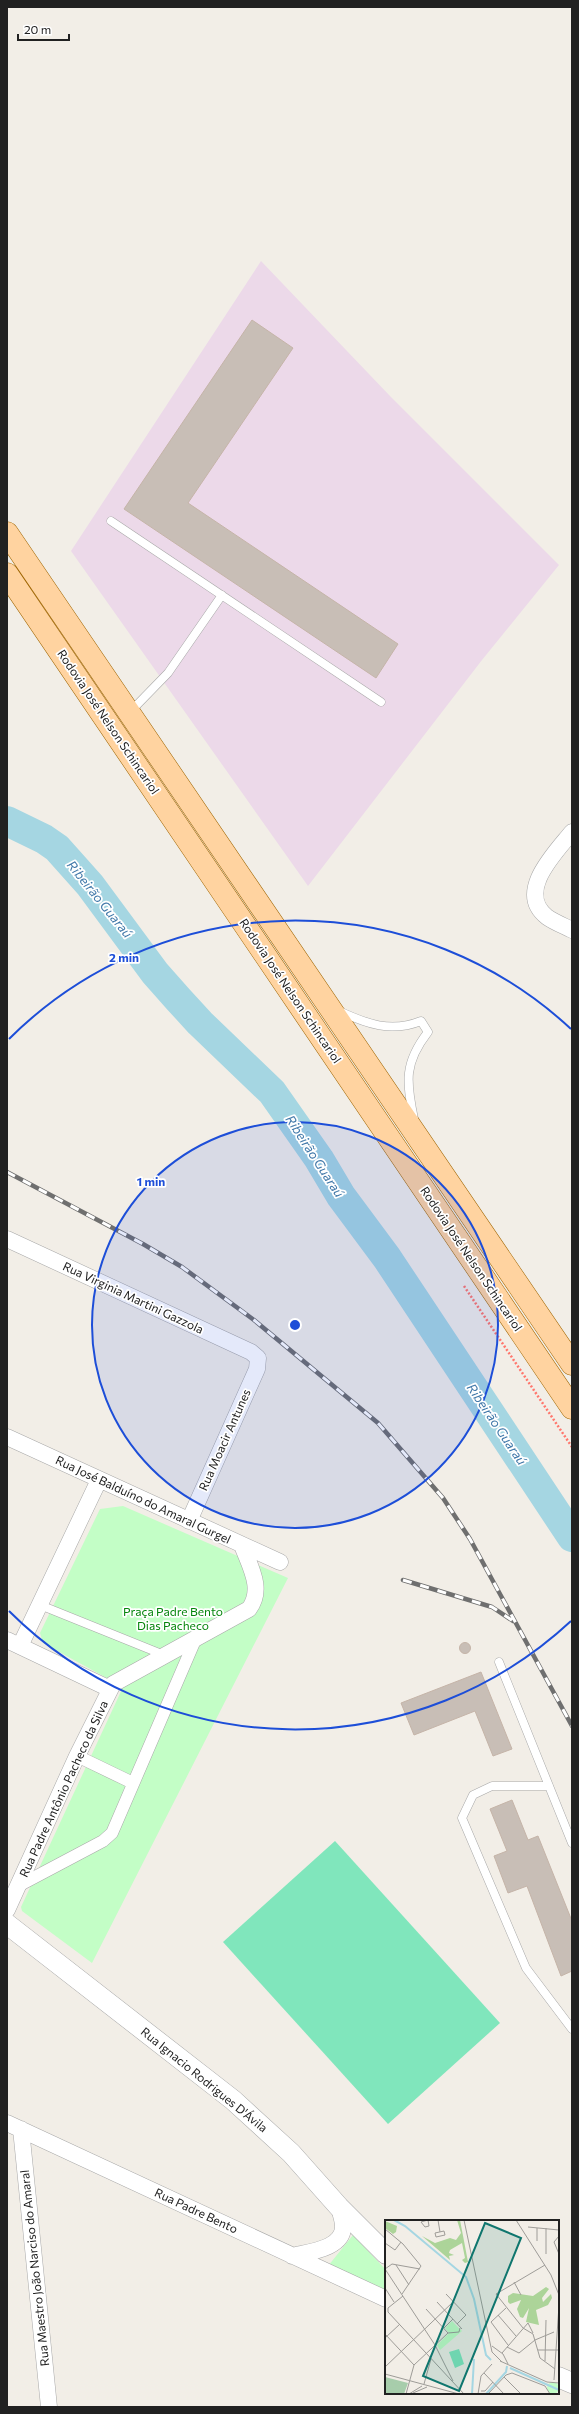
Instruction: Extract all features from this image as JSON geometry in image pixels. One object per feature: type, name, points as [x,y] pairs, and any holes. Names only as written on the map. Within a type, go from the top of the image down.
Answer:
[{"type":"main road","name":"Rodovia José Nelson Schincariol","points":[[7,533],[572,1364]]},
{"type":"main road","name":"Rodovia José Nelson Schincariol","points":[[7,574],[572,1408]]},
{"type":"street","points":[[572,832],[540,874],[535,890],[539,905],[546,916],[572,930]]},
{"type":"street","name":"Rua Virginia Martini Gazzola","points":[[7,1239],[250,1352],[258,1358]]},
{"type":"street","name":"Rua Moacir Antunes","points":[[189,1521],[257,1369],[258,1358]]},
{"type":"street","name":"Rua José Balduíno do Amaral Gurgel","points":[[7,1437],[280,1562]]},
{"type":"street","points":[[99,1480],[40,1605],[13,1643],[110,1689],[113,1684],[249,1609],[254,1602],[257,1588],[242,1545]]},
{"type":"street","points":[[18,1886],[103,1841],[112,1833],[196,1638]]},
{"type":"street","name":"Rua Padre Antônio Pacheco da Silva","points":[[7,1910],[77,1756],[110,1689]]},
{"type":"street","points":[[77,1756],[133,1783]]},
{"type":"street","name":"Rua Ignacio Rodrigues D'Ávila","points":[[7,1924],[233,2100],[291,2153],[339,2207],[385,2253]]},
{"type":"street","name":"Rua Padre Bento","points":[[14,2126],[385,2299]]},
{"type":"street","name":"Rua Maestro João Narciso do Amaral","points":[[14,2126],[49,2407]]},
{"type":"street","points":[[292,2256],[320,2250],[336,2242],[343,2228],[339,2207]]},
{"type":"street","points":[[559,2377],[572,2383]]},
{"type":"lane","points":[[111,521],[382,702]]},
{"type":"lane","points":[[129,713],[168,673],[222,595]]},
{"type":"lane","points":[[330,1007],[365,1023],[384,1028],[403,1027],[421,1021],[428,1032],[412,1058],[407,1078],[417,1135]]},
{"type":"lane","points":[[40,1605],[164,1655]]},
{"type":"lane","points":[[499,1662],[572,1843]]},
{"type":"lane","points":[[549,1786],[492,1786],[473,1795],[462,1818],[526,1968],[572,2029]]},
{"type":"shaded area","points":[[261,261],[390,396],[559,565],[482,660],[308,886],[71,551]]},
{"type":"green space","name":"Praça Padre Bento Dias Pacheco","points":[[123,1506],[288,1578],[92,1963],[22,1911],[21,1907],[123,1687],[43,1643],[40,1633],[100,1509]]},
{"type":"green space","points":[[335,1841],[500,2023],[388,2124],[223,1942]]},
{"type":"green space","points":[[353,2235],[385,2269],[385,2290],[328,2266]]},
{"type":"building","points":[[252,320],[293,348],[188,503],[398,644],[376,678],[124,509]]},
{"type":"building","points":[[465,1642],[469,1644],[471,1648],[469,1652],[465,1654],[461,1652],[459,1648],[461,1644]]},
{"type":"building","points":[[481,1672],[512,1749],[493,1756],[475,1711],[414,1735],[401,1703]]},
{"type":"building","points":[[512,1800],[528,1840],[538,1836],[572,1921],[572,1971],[561,1976],[527,1886],[508,1893],[494,1856],[507,1851],[490,1809]]},
{"type":"waterway","name":"Ribeirão Guaraú","points":[[7,821],[44,839],[57,848],[90,885],[155,973],[200,1023],[272,1092],[319,1159],[341,1196],[387,1258],[572,1537]]},
{"type":"railway","points":[[7,1172],[143,1244],[182,1267],[254,1320],[378,1423],[443,1498],[470,1539],[572,1726]]},
{"type":"railway","points":[[403,1580],[492,1607],[513,1621]]}]
